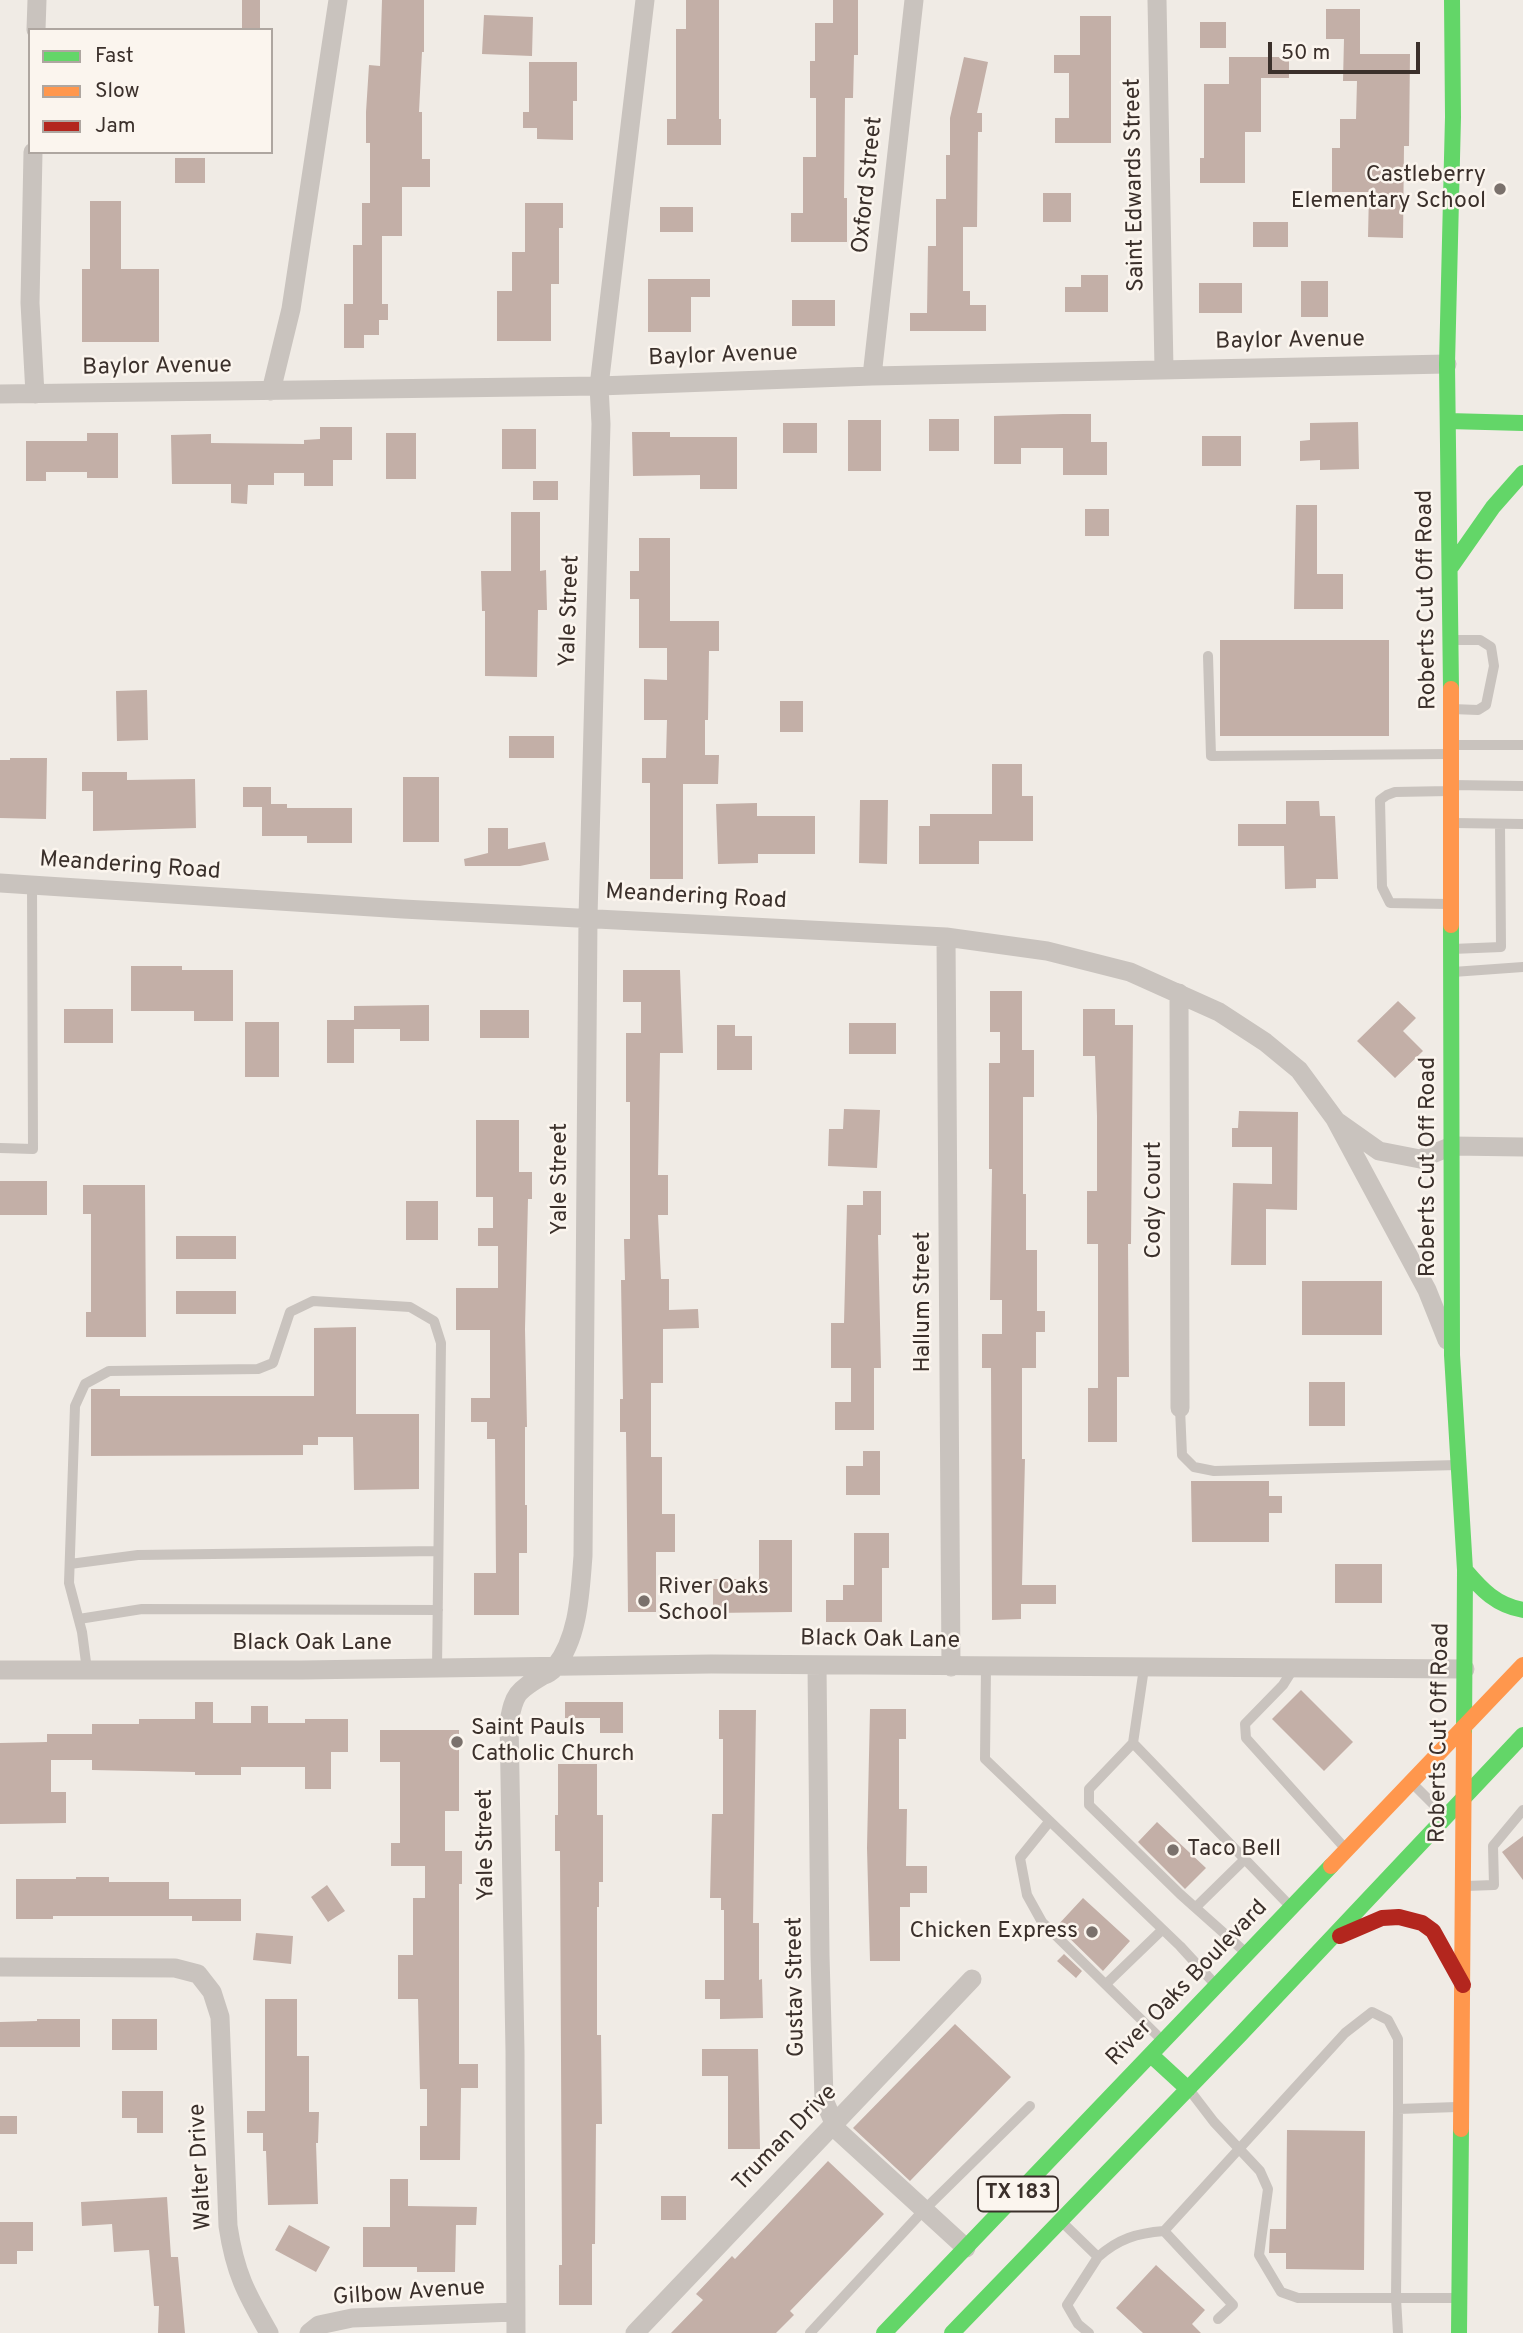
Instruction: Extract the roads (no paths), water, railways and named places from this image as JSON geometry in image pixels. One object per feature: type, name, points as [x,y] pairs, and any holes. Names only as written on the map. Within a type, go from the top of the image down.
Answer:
[{"type":"street","points":[[36,28],[37,0]]},
{"type":"street","points":[[271,391],[290,309],[338,0]]},
{"type":"street","name":"Yale Street","points":[[516,2333],[515,2051],[509,1722],[513,1698],[520,1689],[556,1666],[569,1641],[580,1594],[583,1556],[588,918],[600,386],[645,0]]},
{"type":"street","name":"Oxford Street","points":[[872,376],[915,0]]},
{"type":"street","name":"Saint Edwards Street","points":[[1157,0],[1164,369]]},
{"type":"street","name":"Roberts Cut Off Road","points":[[1452,0],[1453,131],[1447,364],[1451,567],[1452,1355],[1465,1570],[1459,2333]]},
{"type":"street","points":[[33,154],[30,303],[35,394]]},
{"type":"street","name":"Baylor Avenue","points":[[0,394],[600,386],[872,376],[1447,364]]},
{"type":"street","points":[[1448,421],[1523,423]]},
{"type":"street","points":[[1451,567],[1493,507],[1523,473]]},
{"type":"street","name":"Meandering Road","points":[[0,883],[403,909],[946,937],[1047,951],[1130,972],[1219,1012],[1265,1042],[1299,1070],[1335,1119],[1427,1290],[1452,1355]]},
{"type":"street","name":"Hallum Street","points":[[946,937],[951,1667]]},
{"type":"street","name":"Cody Court","points":[[1179,993],[1180,1408]]},
{"type":"street","name":"Meandering Road","points":[[1335,1119],[1379,1151],[1420,1158],[1451,1146]]},
{"type":"street","points":[[1451,1146],[1523,1147]]},
{"type":"street","points":[[1465,1570],[1488,1597],[1507,1607],[1523,1610]]},
{"type":"street","name":"Black Oak Lane","points":[[0,1670],[817,1665],[1465,1669]]},
{"type":"street","name":"Gustav Street","points":[[817,1665],[824,2100],[836,2130],[966,2248]]},
{"type":"street","name":"River Oaks Boulevard","points":[[884,2333],[1523,1665]]},
{"type":"street","name":"TX 183","points":[[952,2333],[1188,2089],[1523,1735]]},
{"type":"street","points":[[1329,1940],[1382,1918],[1399,1917],[1422,1923],[1433,1931],[1463,1985]]},
{"type":"street","name":"Walter Drive","points":[[0,1967],[175,1968],[198,1974],[212,1992],[220,2017],[228,2226],[233,2258],[243,2288],[269,2333]]},
{"type":"street","name":"Truman Drive","points":[[635,2333],[972,1979]]},
{"type":"street","points":[[1151,2055],[1188,2089]]},
{"type":"street","name":"Gilbow Avenue","points":[[309,2333],[319,2325],[352,2318],[515,2312]]},
{"type":"lane","points":[[1451,640],[1479,639],[1491,647],[1494,666],[1486,705],[1478,710],[1451,709]]},
{"type":"lane","points":[[1208,656],[1211,756],[1523,745]]},
{"type":"lane","points":[[1452,904],[1390,903],[1382,887],[1380,800],[1395,792],[1523,786]]},
{"type":"lane","points":[[1452,823],[1523,824]]},
{"type":"lane","points":[[1452,949],[1501,947],[1500,825]]},
{"type":"lane","points":[[0,1148],[33,1149],[32,885]]},
{"type":"lane","points":[[1452,972],[1523,967]]},
{"type":"lane","points":[[87,1670],[79,1619],[69,1583],[75,1406],[85,1384],[109,1371],[258,1369],[273,1363],[290,1312],[313,1301],[410,1307],[435,1321],[441,1343],[437,1668]]},
{"type":"lane","points":[[1180,1408],[1182,1455],[1194,1467],[1214,1471],[1458,1465]]},
{"type":"lane","points":[[70,1564],[138,1555],[438,1551]]},
{"type":"lane","points":[[79,1619],[142,1609],[438,1610]]},
{"type":"lane","points":[[986,1667],[985,1759],[1216,1985]]},
{"type":"lane","points":[[1144,1668],[1133,1743],[1089,1789],[1089,1805],[1247,1954]]},
{"type":"lane","points":[[1293,1668],[1283,1685],[1245,1724],[1246,1738],[1346,1850]]},
{"type":"lane","points":[[1133,1743],[1292,1907]]},
{"type":"lane","points":[[1410,1781],[1446,1817]]},
{"type":"lane","points":[[1462,1886],[1494,1885],[1493,1846],[1523,1810]]},
{"type":"lane","points":[[1049,1822],[1020,1858],[1027,1895],[1042,1922],[1163,2041]]},
{"type":"lane","points":[[1196,1907],[1245,1859]]},
{"type":"lane","points":[[1106,1984],[1162,1930]]},
{"type":"lane","points":[[1089,2333],[1078,2324],[1067,2305],[1098,2258],[1113,2243],[1134,2235],[1164,2231],[1345,2033],[1372,2012],[1388,2020],[1398,2039],[1398,2333]]},
{"type":"lane","points":[[1188,2089],[1214,2122],[1260,2171],[1268,2189],[1259,2255],[1281,2292],[1298,2298],[1460,2298]]},
{"type":"lane","points":[[810,2333],[923,2211],[1030,2106]]},
{"type":"lane","points":[[1398,2109],[1462,2106]]},
{"type":"lane","points":[[1060,2220],[1098,2258]]},
{"type":"lane","points":[[1164,2231],[1233,2305],[1218,2319]]},
{"type":"place","name":"Castleberry Elementary School","points":[[1500,189]]},
{"type":"place","name":"River Oaks School","points":[[644,1601]]},
{"type":"place","name":"Saint Pauls Catholic Church","points":[[457,1742]]},
{"type":"place","name":"Taco Bell","points":[[1173,1850]]},
{"type":"place","name":"Chicken Express","points":[[1092,1932]]}]
